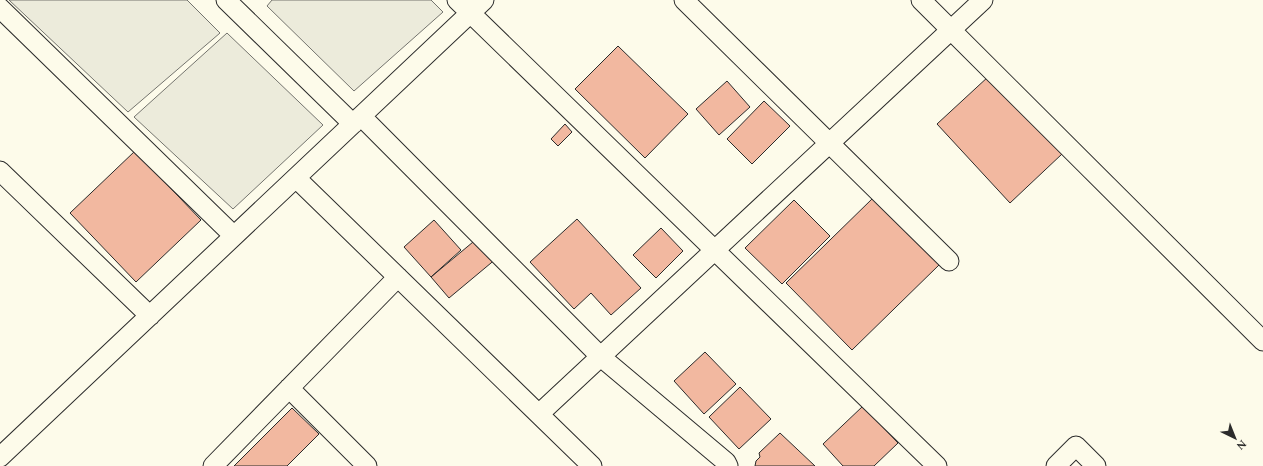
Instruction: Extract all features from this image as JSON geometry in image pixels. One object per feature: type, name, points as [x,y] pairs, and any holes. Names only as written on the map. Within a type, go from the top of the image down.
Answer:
[{"type":"street","points":[[226,0],[357,120],[601,357],[726,462],[728,466]]},
{"type":"street","points":[[457,0],[937,466]]},
{"type":"street","points":[[0,457],[484,0]]},
{"type":"street","points":[[684,0],[949,261]]},
{"type":"street","points":[[921,0],[1263,341]]},
{"type":"street","points":[[539,414],[983,0]]},
{"type":"street","points":[[0,8],[234,236]]},
{"type":"street","points":[[0,171],[150,316]]},
{"type":"street","points":[[296,178],[592,466]]},
{"type":"street","points":[[213,466],[398,277]]},
{"type":"street","points":[[289,388],[367,466]]},
{"type":"street","points":[[1056,466],[1076,446],[1096,466]]},
{"type":"shaded area","points":[[9,0],[187,0],[220,33],[128,112]]},
{"type":"shaded area","points":[[272,0],[431,0],[443,12],[354,91],[267,6]]},
{"type":"shaded area","points":[[227,33],[323,125],[233,209],[134,117]]},
{"type":"building","points":[[618,46],[688,114],[645,158],[575,89]]},
{"type":"building","points":[[989,76],[1062,154],[1010,203],[937,124]]},
{"type":"building","points":[[727,81],[750,107],[719,135],[696,109]]},
{"type":"building","points":[[764,101],[790,126],[752,164],[727,139]]},
{"type":"building","points":[[565,124],[572,132],[558,146],[551,139]]},
{"type":"building","points":[[135,151],[201,220],[136,282],[70,213]]},
{"type":"building","points":[[873,198],[939,265],[852,350],[786,283]]},
{"type":"building","points":[[794,200],[830,236],[782,284],[745,248]]},
{"type":"building","points":[[577,219],[641,288],[611,315],[591,293],[574,309],[530,262]]},
{"type":"building","points":[[434,220],[461,250],[431,277],[404,247]]},
{"type":"building","points":[[661,228],[683,251],[656,278],[633,255]]},
{"type":"building","points":[[479,237],[497,258],[449,298],[431,277]]},
{"type":"building","points":[[705,352],[736,384],[704,414],[674,381]]},
{"type":"building","points":[[740,387],[771,419],[739,449],[709,417]]},
{"type":"building","points":[[863,406],[898,443],[874,466],[843,466],[823,444]]},
{"type":"building","points":[[292,408],[319,434],[287,466],[234,466]]},
{"type":"building","points":[[780,433],[815,466],[755,466],[756,461],[760,457],[759,453]]}]
